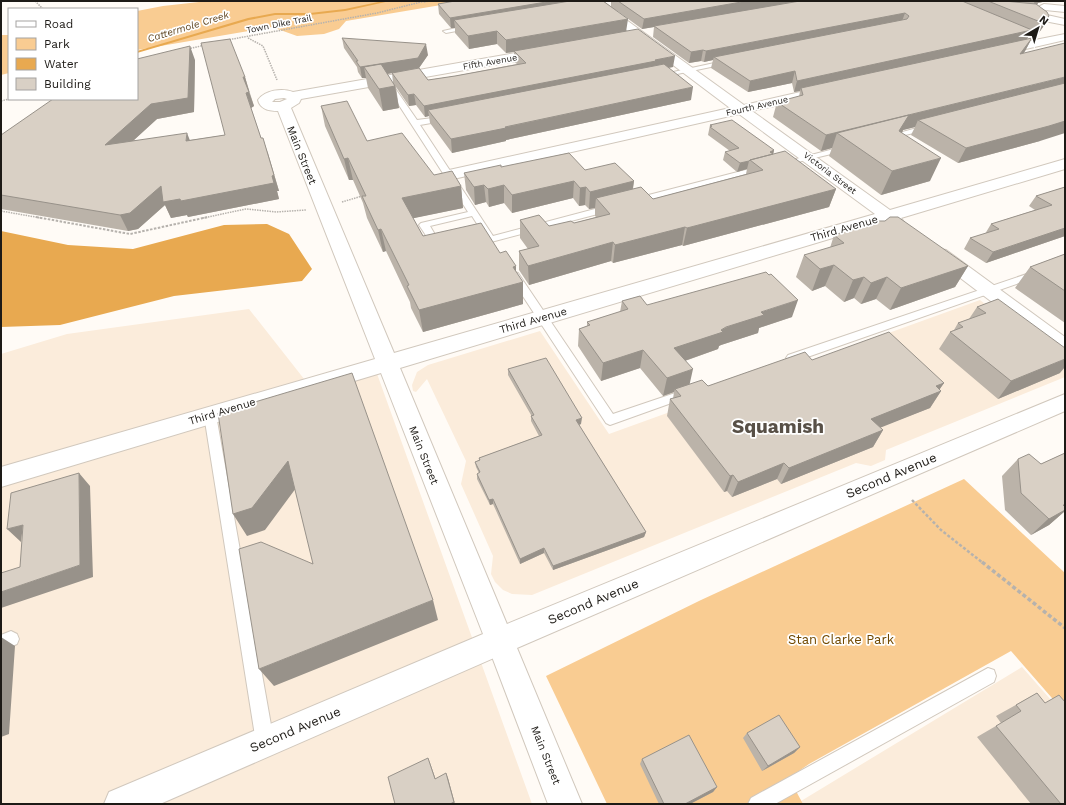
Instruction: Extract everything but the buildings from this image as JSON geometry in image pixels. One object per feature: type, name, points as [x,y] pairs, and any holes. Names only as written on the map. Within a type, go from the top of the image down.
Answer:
[{"type":"street","name":"Victoria Street","points":[[599,5],[742,110],[809,157],[1065,348]]},
{"type":"street","points":[[1064,9],[1044,7],[1032,11],[1043,18],[1064,22]]},
{"type":"street","points":[[624,37],[654,32]]},
{"type":"street","points":[[1021,33],[1061,50]]},
{"type":"street","points":[[988,54],[1065,37]]},
{"type":"street","name":"Fifth Avenue","points":[[285,99],[555,50]]},
{"type":"street","name":"Fourth Avenue","points":[[449,175],[827,90]]},
{"type":"street","name":"Main Street","points":[[285,99],[387,362],[565,804]]},
{"type":"street","name":"Third Avenue","points":[[1,477],[387,362],[542,318],[1065,164]]},
{"type":"street","name":"Second Avenue","points":[[121,804],[500,641],[1065,402]]},
{"type":"lane","points":[[446,31],[477,26]]},
{"type":"lane","points":[[648,78],[734,61]]},
{"type":"lane","points":[[387,81],[493,242],[626,204],[852,146]]},
{"type":"lane","points":[[415,124],[454,116]]},
{"type":"lane","points":[[882,138],[935,125]]},
{"type":"lane","points":[[432,238],[424,225],[474,213]]},
{"type":"lane","points":[[782,361],[990,291],[1065,264]]},
{"type":"lane","points":[[508,265],[610,420],[700,389]]},
{"type":"lane","points":[[210,415],[265,742]]},
{"type":"lane","points":[[757,804],[988,676]]},
{"type":"path","points":[[36,2],[42,1]]},
{"type":"path","name":"Town Dike Trail","points":[[221,41],[248,37],[265,32],[377,14],[424,1],[429,1]]},
{"type":"path","points":[[248,37],[263,46],[285,99]]},
{"type":"path","points":[[183,50],[206,45]]},
{"type":"path","points":[[338,203],[365,196]]},
{"type":"path","points":[[1,211],[130,234],[246,209],[276,212],[309,209]]},
{"type":"path","points":[[912,500],[941,530],[1065,628]]},
{"type":"shaded area","points":[[980,300],[1065,365],[1065,377],[886,450],[885,460],[871,466],[856,463],[532,595],[512,594],[503,590],[495,582],[491,574],[493,556],[461,484],[466,461],[427,379],[416,392],[413,391],[412,385],[417,372],[428,365],[540,331],[609,434]]},
{"type":"shaded area","points":[[249,309],[308,384],[376,371],[532,804],[1,804],[1,354],[67,334]]},
{"type":"shaded area","points":[[1022,667],[1065,716],[1065,804],[803,804],[801,801]]},
{"type":"green space","points":[[208,1],[452,1],[447,4],[346,21],[339,29],[324,34],[297,36],[272,27],[138,50],[138,11],[163,6]]},
{"type":"green space","points":[[1,35],[8,35],[8,73],[1,75]]},
{"type":"green space","name":"Stan Clarke Park","points":[[964,479],[1065,573],[1065,713],[1011,651],[809,764],[789,778],[803,804],[607,804],[546,676],[701,600]]},
{"type":"water","points":[[267,224],[289,234],[312,269],[302,281],[174,296],[60,325],[1,327],[1,231],[68,245],[133,249],[224,225]]},
{"type":"waterway","name":"Cattermole Creek","points":[[138,52],[248,19],[275,14],[310,14],[345,10],[388,1]]},
{"type":"district","name":"Squamish","points":[[778,426]]}]
